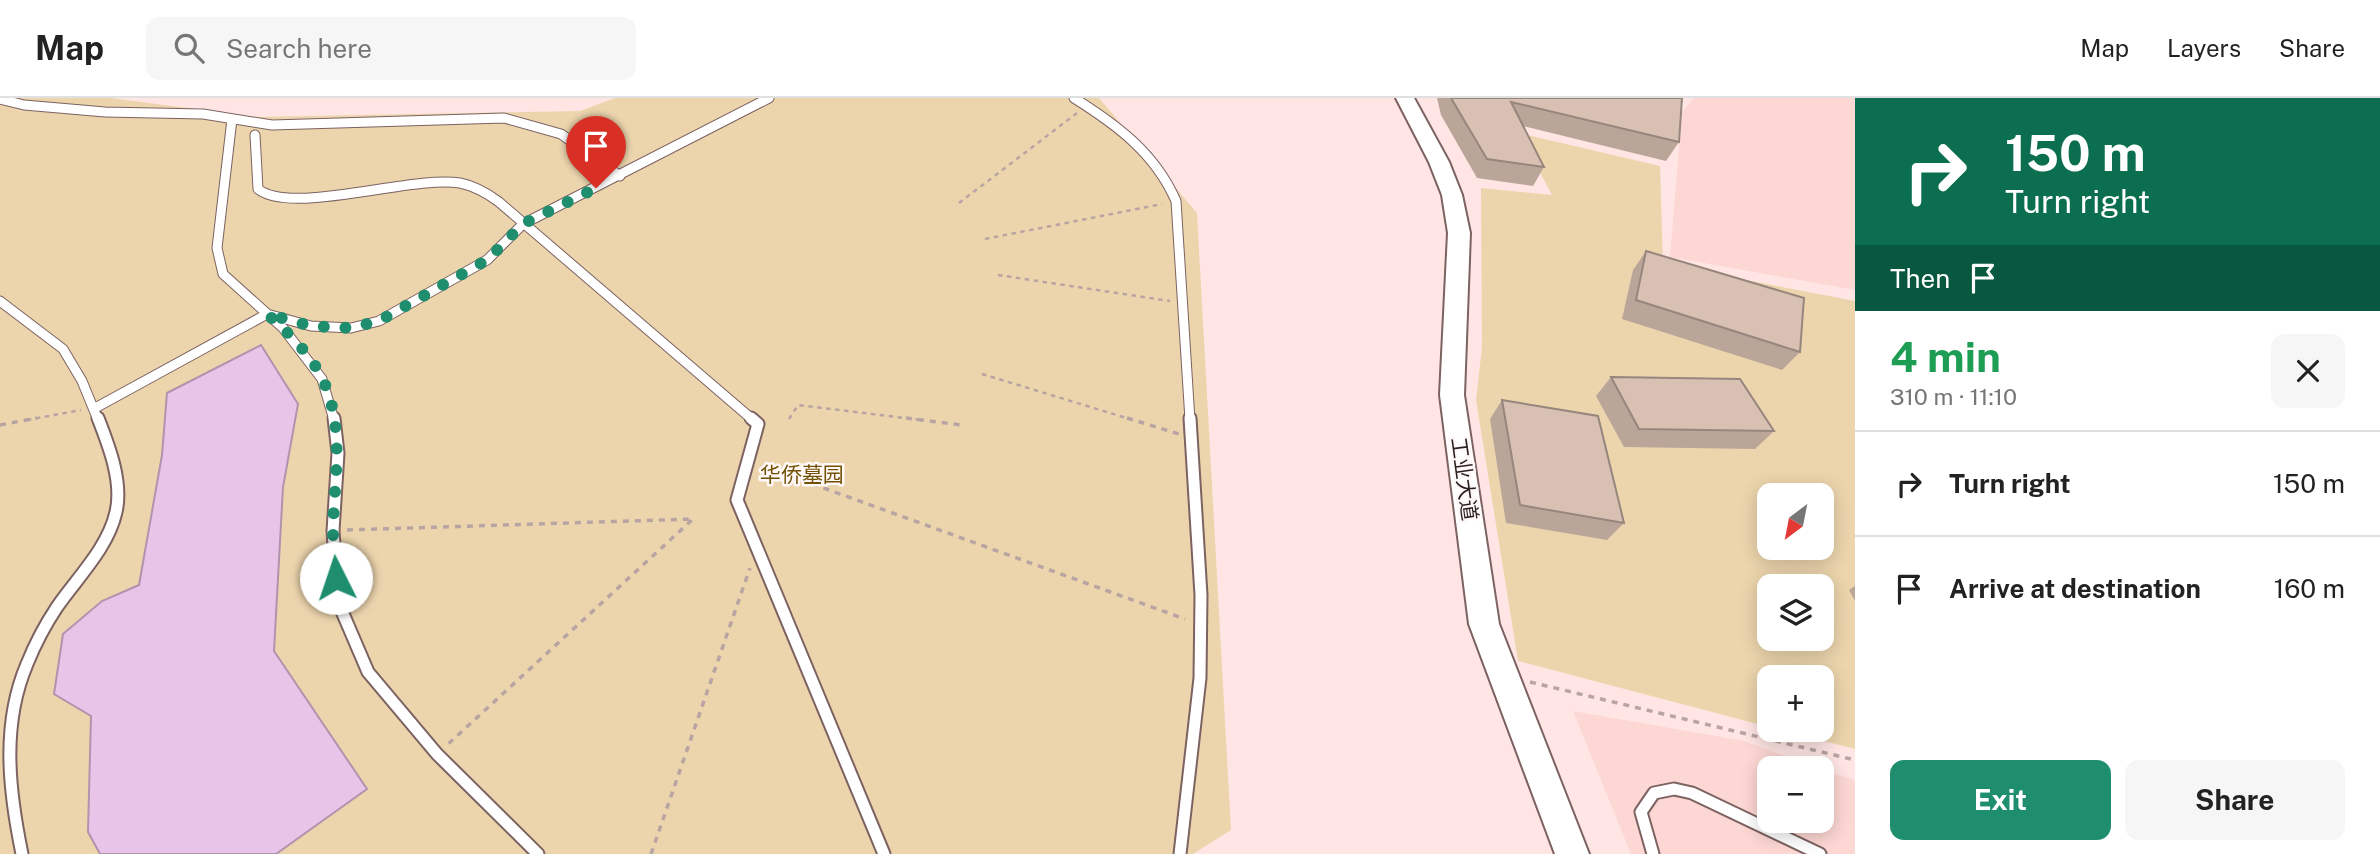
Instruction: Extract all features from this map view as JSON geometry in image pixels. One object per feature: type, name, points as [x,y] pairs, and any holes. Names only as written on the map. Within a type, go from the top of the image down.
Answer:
[{"type":"street","name":"工业大道","points":[[1405,98],[1419,129],[1439,162],[1452,195],[1460,233],[1454,293],[1452,395],[1484,624],[1572,854]]},
{"type":"lane","points":[[97,407],[267,314],[311,326],[351,328],[379,321],[487,260],[523,224],[769,98]]},
{"type":"lane","points":[[1074,98],[1110,120],[1156,163],[1165,174],[1176,201],[1200,625],[1200,678],[1180,854]]},
{"type":"lane","points":[[0,99],[24,105],[92,111],[203,114],[272,125],[326,126],[505,118],[561,134],[620,176]]},
{"type":"lane","points":[[232,119],[217,248],[223,274],[283,328],[322,379],[333,412],[338,453],[333,531],[338,602],[368,671],[437,754],[538,854]]},
{"type":"lane","points":[[255,135],[258,189],[268,197],[297,198],[468,183],[496,198],[758,424],[737,500],[884,854]]},
{"type":"lane","points":[[0,301],[13,315],[62,348],[97,407],[114,477],[118,510],[105,539],[44,626],[16,680],[4,745],[4,818],[22,854]]},
{"type":"lane","points":[[1653,854],[1641,812],[1654,793],[1674,789],[1692,793],[1820,854]]},
{"type":"path","points":[[959,203],[1087,106]]},
{"type":"path","points":[[985,239],[1176,201]]},
{"type":"path","points":[[998,275],[1182,302]]},
{"type":"path","points":[[982,374],[1191,438]]},
{"type":"path","points":[[789,419],[799,405],[962,425]]},
{"type":"path","points":[[0,425],[97,407]]},
{"type":"path","points":[[786,467],[785,474],[1200,625]]},
{"type":"path","points":[[333,531],[693,519],[437,754]]},
{"type":"path","points":[[651,854],[757,548]]},
{"type":"path","points":[[1504,676],[1855,760]]},
{"type":"shaded area","points":[[1694,98],[1855,98],[1855,290],[1670,257],[1682,112]]},
{"type":"shaded area","points":[[261,345],[298,404],[283,487],[274,651],[367,789],[276,854],[100,854],[88,832],[91,716],[54,694],[63,634],[102,601],[139,585],[162,455],[167,393]]},
{"type":"shaded area","points":[[1573,711],[1744,741],[1785,756],[1757,756],[1757,833],[1834,833],[1834,774],[1855,780],[1855,854],[1631,854]]},
{"type":"green space","name":"华侨墓园","points":[[0,98],[111,98],[256,117],[580,111],[615,98],[1099,98],[1197,213],[1231,830],[1193,854],[0,854]]},
{"type":"green space","points":[[1519,133],[1660,166],[1663,264],[1855,301],[1855,749],[1828,742],[1834,742],[1834,665],[1757,665],[1757,724],[1518,661],[1476,400],[1482,347],[1481,188],[1552,195]]},
{"type":"building","points":[[1451,98],[1682,98],[1679,142],[1511,102],[1544,167],[1487,159]]},
{"type":"building","points":[[1646,251],[1804,298],[1800,352],[1636,300]]},
{"type":"building","points":[[1611,377],[1740,379],[1774,431],[1639,429]]},
{"type":"building","points":[[1502,400],[1598,416],[1624,523],[1520,505]]},
{"type":"route","points":[[336,578],[333,531],[338,453],[333,412],[322,379],[283,328],[267,314],[311,326],[351,328],[379,321],[487,260],[523,224],[596,188]]}]
